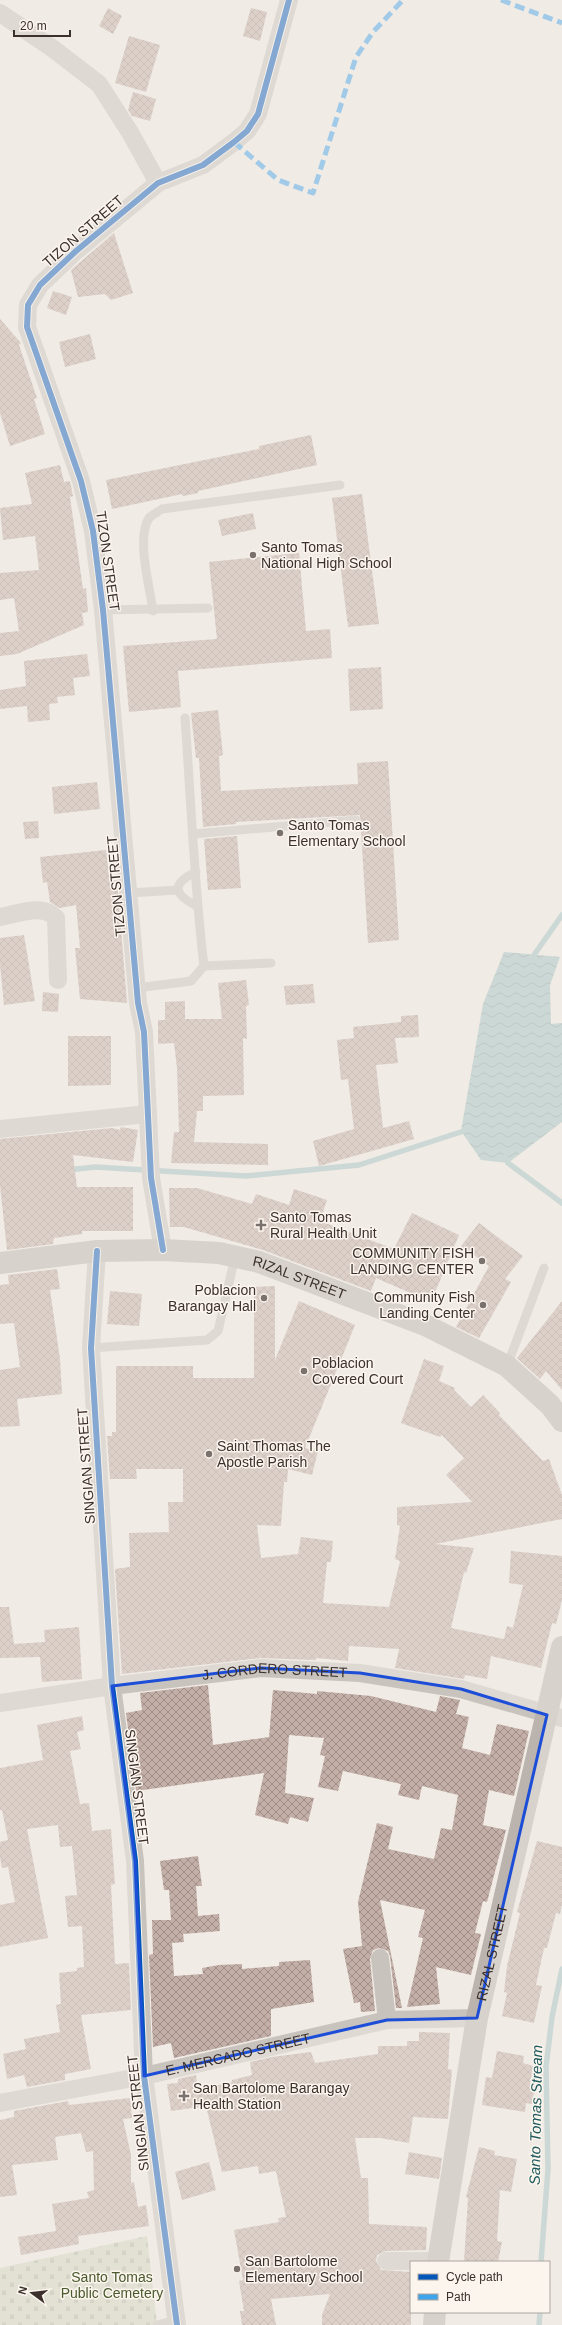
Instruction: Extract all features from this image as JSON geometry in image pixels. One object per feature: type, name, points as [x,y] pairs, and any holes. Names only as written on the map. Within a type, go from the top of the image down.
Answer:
[{"type":"street","name":"TIZON STREET","points":[[164,1250],[151,1178],[151,1151],[144,1032],[137,988],[103,610],[94,531],[81,481],[27,327],[28,305],[40,284],[76,251],[158,183],[202,165],[247,131],[258,114],[289,0]]},
{"type":"street","points":[[0,13],[52,48],[100,84],[131,134],[158,183]]},
{"type":"street","points":[[0,917],[41,909],[50,911],[56,918],[58,980]]},
{"type":"street","points":[[0,1129],[148,1114]]},
{"type":"street","name":"RIZAL STREET","points":[[0,1263],[97,1250],[164,1250],[219,1254],[259,1262],[425,1325],[507,1366],[550,1405],[562,1421]]},
{"type":"street","name":"SINGIAN STREET","points":[[97,1250],[90,1348],[112,1686],[134,1861],[144,2076],[176,2323]]},
{"type":"street","name":"RIZAL STREET","points":[[438,2261],[476,2018],[555,1716],[562,1647]]},
{"type":"street","name":"J. CORDERO STREET","points":[[0,1703],[112,1686],[260,1668],[360,1672],[461,1690],[555,1716]]},
{"type":"street","points":[[380,1958],[387,2020]]},
{"type":"street","name":"E. MERCADO STREET","points":[[0,2103],[144,2076],[387,2020],[476,2018]]},
{"type":"street","points":[[386,2261],[410,2261]]},
{"type":"street","points":[[434,2325],[435,2313]]},
{"type":"lane","points":[[153,611],[144,546],[145,530],[150,518],[162,509],[340,485]]},
{"type":"lane","points":[[103,610],[153,611],[208,608]]},
{"type":"lane","points":[[185,718],[197,906],[204,966]]},
{"type":"lane","points":[[193,834],[356,820]]},
{"type":"lane","points":[[196,872],[186,877],[180,884],[178,890],[180,895],[197,906]]},
{"type":"lane","points":[[129,893],[178,890]]},
{"type":"lane","points":[[137,988],[191,981],[204,966],[271,963]]},
{"type":"lane","points":[[90,1348],[207,1340],[218,1331],[235,1257]]},
{"type":"lane","points":[[507,1366],[544,1268]]},
{"type":"lane","points":[[157,2325],[176,2323]]},
{"type":"highlighted area","points":[[261,1668],[360,1673],[461,1689],[547,1715],[477,2018],[387,2020],[144,2076],[135,1861],[112,1686]]},
{"type":"green space","name":"Santo Tomas Public Cemetery","points":[[147,2236],[157,2325],[0,2325],[0,2268]]},
{"type":"water","points":[[504,952],[560,957],[550,985],[551,1024],[562,1023],[562,1122],[508,1163],[481,1160],[461,1131],[483,1004]]},
{"type":"building","points":[[108,8],[122,16],[113,34],[99,26]]},
{"type":"building","points":[[251,8],[267,12],[260,41],[243,36]]},
{"type":"building","points":[[129,36],[160,45],[146,92],[115,83]]},
{"type":"building","points":[[133,92],[156,99],[150,121],[132,116],[128,110]]},
{"type":"building","points":[[114,233],[133,293],[111,300],[105,294],[78,297],[71,270]]},
{"type":"building","points":[[53,291],[72,297],[66,315],[47,308]]},
{"type":"building","points":[[0,319],[21,343],[19,345],[37,398],[34,399],[45,434],[10,446],[0,413]]},
{"type":"building","points":[[90,334],[96,359],[65,367],[59,342]]},
{"type":"building","points":[[311,435],[317,465],[198,491],[198,493],[183,496],[182,494],[112,509],[106,480],[259,449],[259,446]]},
{"type":"building","points":[[60,465],[64,482],[70,481],[73,496],[70,497],[83,589],[86,588],[88,612],[82,613],[84,625],[17,654],[0,656],[0,633],[19,631],[14,598],[0,600],[0,573],[39,570],[35,536],[3,540],[0,508],[32,504],[25,473]]},
{"type":"building","points":[[362,494],[379,624],[348,627],[332,498]]},
{"type":"building","points":[[253,513],[256,529],[222,536],[218,520]]},
{"type":"building","points":[[299,553],[306,631],[330,629],[332,658],[178,671],[181,707],[129,712],[123,646],[217,639],[209,562]]},
{"type":"building","points":[[87,654],[90,676],[73,678],[75,695],[57,697],[58,703],[49,704],[50,720],[28,722],[27,706],[0,709],[0,690],[26,686],[24,661]]},
{"type":"building","points":[[381,667],[383,709],[350,711],[348,669]]},
{"type":"building","points":[[218,710],[223,755],[219,756],[221,791],[358,784],[357,763],[388,761],[399,940],[368,943],[360,815],[236,822],[236,824],[203,827],[199,758],[196,758],[191,713]]},
{"type":"building","points":[[97,782],[100,809],[54,814],[52,787]]},
{"type":"building","points":[[38,821],[39,838],[25,839],[23,822]]},
{"type":"building","points":[[237,836],[241,888],[208,890],[204,839]]},
{"type":"building","points":[[106,850],[110,881],[117,880],[127,1003],[80,999],[75,948],[80,948],[76,905],[60,908],[50,902],[47,882],[43,883],[40,857]]},
{"type":"building","points":[[24,935],[35,1001],[4,1005],[0,964],[0,938]]},
{"type":"building","points":[[246,980],[249,1005],[246,1006],[247,1039],[243,1038],[244,1095],[203,1096],[203,1111],[197,1111],[194,1142],[268,1144],[268,1165],[171,1163],[174,1132],[179,1132],[177,1068],[174,1043],[158,1044],[158,1020],[165,1020],[165,1002],[185,1001],[185,1019],[222,1019],[218,983]]},
{"type":"building","points":[[313,984],[315,1003],[286,1005],[284,986]]},
{"type":"building","points":[[43,992],[59,994],[58,1012],[42,1011]]},
{"type":"building","points":[[418,1015],[419,1037],[395,1038],[398,1063],[376,1065],[383,1128],[409,1121],[414,1139],[319,1166],[313,1141],[354,1129],[348,1079],[341,1080],[337,1040],[354,1038],[353,1027],[401,1022],[401,1016]]},
{"type":"building","points":[[68,1036],[111,1036],[111,1085],[68,1086]]},
{"type":"building","points":[[121,1127],[138,1130],[133,1162],[73,1155],[77,1187],[133,1187],[133,1231],[82,1231],[82,1234],[54,1238],[53,1244],[7,1250],[0,1185],[0,1139],[112,1128],[120,1130]]},
{"type":"building","points":[[169,1188],[197,1188],[252,1204],[256,1194],[289,1205],[294,1189],[327,1200],[320,1221],[394,1249],[412,1213],[459,1235],[431,1302],[376,1278],[371,1291],[263,1250],[184,1227],[170,1227]]},
{"type":"building","points":[[479,1223],[523,1256],[505,1279],[511,1282],[479,1338],[456,1327],[489,1266],[461,1246]]},
{"type":"building","points":[[57,1269],[60,1289],[50,1290],[60,1359],[62,1394],[17,1399],[20,1426],[0,1427],[0,1370],[20,1367],[14,1323],[0,1324],[0,1285],[9,1284],[8,1275]]},
{"type":"building","points":[[275,1286],[275,1360],[299,1301],[355,1325],[305,1448],[318,1451],[312,1475],[288,1469],[287,1482],[284,1482],[281,1526],[257,1525],[261,1558],[298,1554],[301,1537],[333,1541],[331,1562],[327,1562],[323,1603],[389,1607],[400,1561],[395,1559],[400,1526],[397,1525],[397,1507],[472,1502],[446,1475],[464,1458],[442,1435],[440,1437],[401,1423],[424,1359],[444,1366],[439,1381],[455,1388],[454,1390],[471,1407],[483,1395],[500,1413],[499,1415],[543,1461],[549,1459],[562,1495],[562,1519],[435,1544],[474,1548],[466,1573],[464,1572],[451,1628],[504,1639],[507,1626],[513,1628],[523,1585],[509,1583],[511,1551],[562,1556],[562,1600],[556,1624],[552,1623],[541,1668],[491,1656],[487,1679],[465,1675],[464,1679],[395,1668],[399,1649],[349,1646],[348,1661],[317,1658],[315,1660],[260,1658],[122,1674],[115,1569],[130,1567],[129,1533],[169,1532],[168,1502],[183,1502],[183,1469],[136,1469],[137,1479],[110,1479],[107,1436],[112,1436],[112,1432],[116,1432],[116,1366],[193,1366],[193,1378],[254,1378],[254,1287]]},
{"type":"building","points":[[110,1291],[142,1294],[139,1326],[107,1324]]},
{"type":"building","points":[[562,1301],[562,1390],[546,1371],[540,1379],[517,1358]]},
{"type":"building","points":[[0,1607],[9,1607],[14,1644],[45,1642],[44,1630],[79,1627],[82,1679],[42,1682],[40,1657],[0,1658]]},
{"type":"building","points":[[208,1685],[213,1745],[269,1737],[273,1690],[317,1694],[317,1691],[371,1696],[436,1712],[440,1696],[460,1700],[456,1714],[469,1717],[462,1748],[490,1755],[497,1724],[529,1731],[514,1796],[489,1790],[483,1825],[506,1830],[487,1902],[483,1901],[475,1933],[481,1934],[471,1975],[436,1967],[440,2004],[407,2007],[423,1938],[418,1937],[425,1910],[380,1900],[402,2008],[396,2008],[390,1956],[388,1951],[379,1948],[373,1950],[370,1959],[375,2011],[361,2012],[360,2002],[354,2003],[343,1949],[362,1946],[358,1902],[377,1823],[393,1827],[388,1849],[434,1859],[441,1828],[452,1830],[458,1795],[422,1786],[419,1800],[398,1795],[401,1784],[343,1771],[338,1791],[318,1787],[325,1756],[320,1755],[324,1738],[289,1735],[285,1793],[314,1798],[308,1822],[290,1817],[288,1824],[255,1815],[264,1773],[136,1791],[126,1713],[142,1710],[140,1693]]},
{"type":"building","points":[[82,1716],[84,1730],[77,1732],[81,1749],[70,1751],[80,1804],[89,1803],[92,1831],[111,1829],[115,1884],[111,1885],[115,1964],[129,1963],[131,2010],[81,2015],[91,2069],[65,2074],[65,2080],[27,2087],[24,2075],[7,2079],[3,2054],[26,2049],[24,2039],[60,2032],[56,2005],[61,2004],[59,1973],[77,1971],[77,1968],[84,1967],[82,1926],[68,1927],[65,1896],[77,1895],[72,1846],[60,1847],[58,1825],[27,1829],[48,1938],[0,1947],[0,1905],[15,1902],[8,1867],[2,1868],[0,1857],[0,1842],[8,1840],[2,1810],[0,1810],[0,1768],[43,1760],[37,1725]]},
{"type":"building","points":[[537,1841],[562,1847],[562,1905],[560,1914],[556,1913],[547,1948],[544,1948],[536,1985],[542,1986],[534,2023],[502,2016],[507,1993],[504,1992],[507,1966],[520,1913],[517,1912]]},
{"type":"building","points":[[198,1856],[202,1886],[196,1886],[198,1916],[219,1914],[220,1931],[183,1934],[184,1942],[172,1943],[174,1976],[203,1974],[202,1968],[219,1965],[242,1964],[242,1969],[279,1966],[279,1962],[310,1960],[314,2002],[271,2009],[271,2036],[174,2058],[171,2043],[153,2047],[149,1955],[153,1954],[152,1920],[171,1920],[169,1890],[164,1890],[160,1861]]},
{"type":"building","points":[[419,2032],[450,2033],[448,2069],[452,2070],[448,2119],[413,2117],[409,2143],[380,2138],[355,2138],[361,2178],[368,2178],[369,2224],[427,2227],[426,2250],[386,2251],[377,2255],[376,2261],[381,2270],[410,2272],[411,2325],[322,2325],[322,2315],[330,2294],[271,2299],[276,2325],[242,2325],[240,2311],[244,2311],[239,2281],[243,2280],[234,2230],[279,2222],[278,2218],[286,2217],[276,2171],[259,2174],[258,2166],[222,2172],[206,2106],[171,2111],[167,2084],[178,2083],[178,2079],[196,2075],[198,2090],[232,2082],[232,2080],[252,2075],[250,2062],[272,2057],[311,2052],[315,2063],[378,2054],[378,2046],[407,2046],[407,2041],[419,2041]]},
{"type":"building","points":[[497,2051],[524,2056],[523,2063],[533,2066],[530,2084],[535,2085],[532,2104],[526,2103],[525,2112],[482,2105],[486,2077],[492,2078]]},
{"type":"building","points":[[130,2098],[132,2118],[123,2119],[131,2155],[131,2183],[134,2182],[138,2207],[146,2205],[149,2226],[78,2236],[79,2244],[21,2255],[18,2237],[56,2231],[52,2204],[89,2198],[87,2192],[94,2190],[93,2151],[86,2152],[81,2133],[55,2137],[58,2160],[12,2165],[17,2195],[0,2197],[0,2120],[14,2117],[14,2111],[68,2101],[69,2105]]},
{"type":"building","points":[[479,2147],[495,2151],[494,2155],[517,2159],[511,2192],[500,2190],[497,2241],[502,2242],[498,2261],[464,2261],[468,2198],[466,2197]]},
{"type":"building","points":[[409,2152],[442,2158],[439,2179],[405,2174]]},
{"type":"building","points":[[209,2162],[216,2190],[182,2200],[175,2172]]},
{"type":"waterway","points":[[532,961],[534,955],[562,915]]},
{"type":"waterway","name":"Santo Tomas Stream","points":[[68,1170],[95,1167],[246,1176],[359,1165],[467,1130]]},
{"type":"waterway","name":"Santo Tomas Stream","points":[[505,1157],[508,1163],[562,1203]]},
{"type":"waterway","name":"Santo Tomas Stream","points":[[541,2261],[548,2169],[546,2067],[552,2017],[562,1969]]},
{"type":"waterway","name":"Santo Tomas Stream","points":[[539,2325],[540,2313]]},
{"type":"marked path","points":[[234,142],[278,180],[313,193],[356,57],[373,32],[403,0]]},
{"type":"marked path","points":[[501,0],[562,23]]},
{"type":"cycle path","points":[[163,1250],[151,1178],[144,1032],[138,1003],[103,610],[93,531],[81,481],[27,327],[28,305],[40,285],[76,251],[158,183],[203,165],[247,131],[258,114],[289,0]]},
{"type":"cycle path","points":[[97,1251],[91,1348],[112,1686],[135,1861],[144,2076],[177,2325]]},
{"type":"place","name":"Santo Tomas National High School","points":[[253,555]]},
{"type":"place","name":"Santo Tomas Elementary School","points":[[280,833]]},
{"type":"place","name":"Santo Tomas Rural Health Unit","points":[[261,1225]]},
{"type":"place","name":"COMMUNITY FISH LANDING CENTER","points":[[482,1261]]},
{"type":"place","name":"Poblacion Barangay Hall","points":[[264,1298]]},
{"type":"place","name":"Community Fish Landing Center","points":[[483,1305]]},
{"type":"place","name":"Poblacion Covered Court","points":[[304,1371]]},
{"type":"place","name":"Saint Thomas The Apostle Parish","points":[[209,1454]]},
{"type":"place","name":"San Bartolome Barangay Health Station","points":[[184,2096]]},
{"type":"place","name":"San Bartolome Elementary School","points":[[237,2269]]}]
